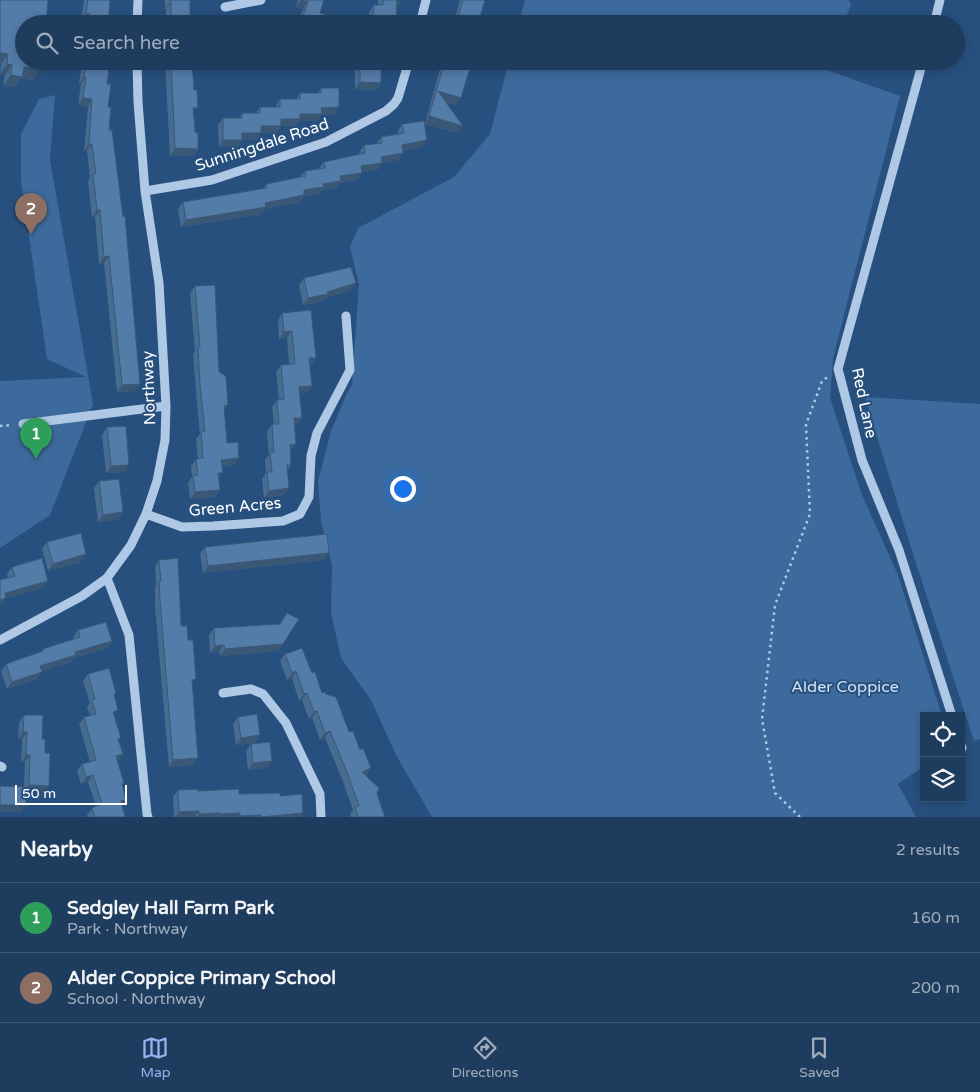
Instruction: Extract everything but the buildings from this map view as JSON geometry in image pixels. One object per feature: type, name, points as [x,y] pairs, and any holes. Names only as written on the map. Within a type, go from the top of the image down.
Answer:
[{"type":"street","points":[[137,15],[138,0]]},
{"type":"street","points":[[225,7],[261,0]]},
{"type":"street","points":[[422,15],[426,0]]},
{"type":"street","points":[[936,15],[940,0]]},
{"type":"street","name":"Northway","points":[[0,640],[82,596],[107,578],[132,545],[146,514],[157,481],[165,440],[166,406],[159,283],[145,191],[137,70]]},
{"type":"street","name":"Sunningdale Road","points":[[145,191],[212,180],[326,142],[386,111],[394,104],[406,70]]},
{"type":"street","name":"Red Lane","points":[[921,70],[838,369],[862,460],[899,550],[951,712]]},
{"type":"street","name":"Green Acres","points":[[146,514],[182,527],[283,521],[300,514],[308,497],[311,456],[317,433],[350,370],[346,316]]},
{"type":"street","points":[[23,424],[166,406]]},
{"type":"street","points":[[107,578],[129,635],[148,817]]},
{"type":"street","points":[[223,693],[251,689],[263,694],[286,723],[320,794],[321,817]]},
{"type":"path","points":[[800,817],[775,793],[762,720],[775,605],[810,514],[806,425],[822,380],[838,369]]},
{"type":"green space","points":[[525,0],[849,0],[851,5],[847,15],[521,15]]},
{"type":"green space","name":"Alder Coppice","points":[[507,70],[827,70],[900,96],[833,358],[830,398],[862,495],[898,575],[941,712],[920,712],[920,769],[898,784],[916,817],[432,817],[397,757],[371,700],[341,658],[331,613],[332,565],[321,521],[318,481],[331,431],[352,385],[359,285],[350,247],[358,228],[454,177],[490,134]]},
{"type":"green space","points":[[55,95],[50,160],[93,404],[50,515],[0,548],[0,381],[86,377],[47,359],[21,181],[21,134],[39,99]]},
{"type":"green space","points":[[865,397],[980,404],[980,739],[974,741],[912,551]]},
{"type":"place","name":"Alder Coppice Primary School","points":[[31,234]]},
{"type":"place","name":"Sedgley Hall Farm Park","points":[[36,459]]}]
